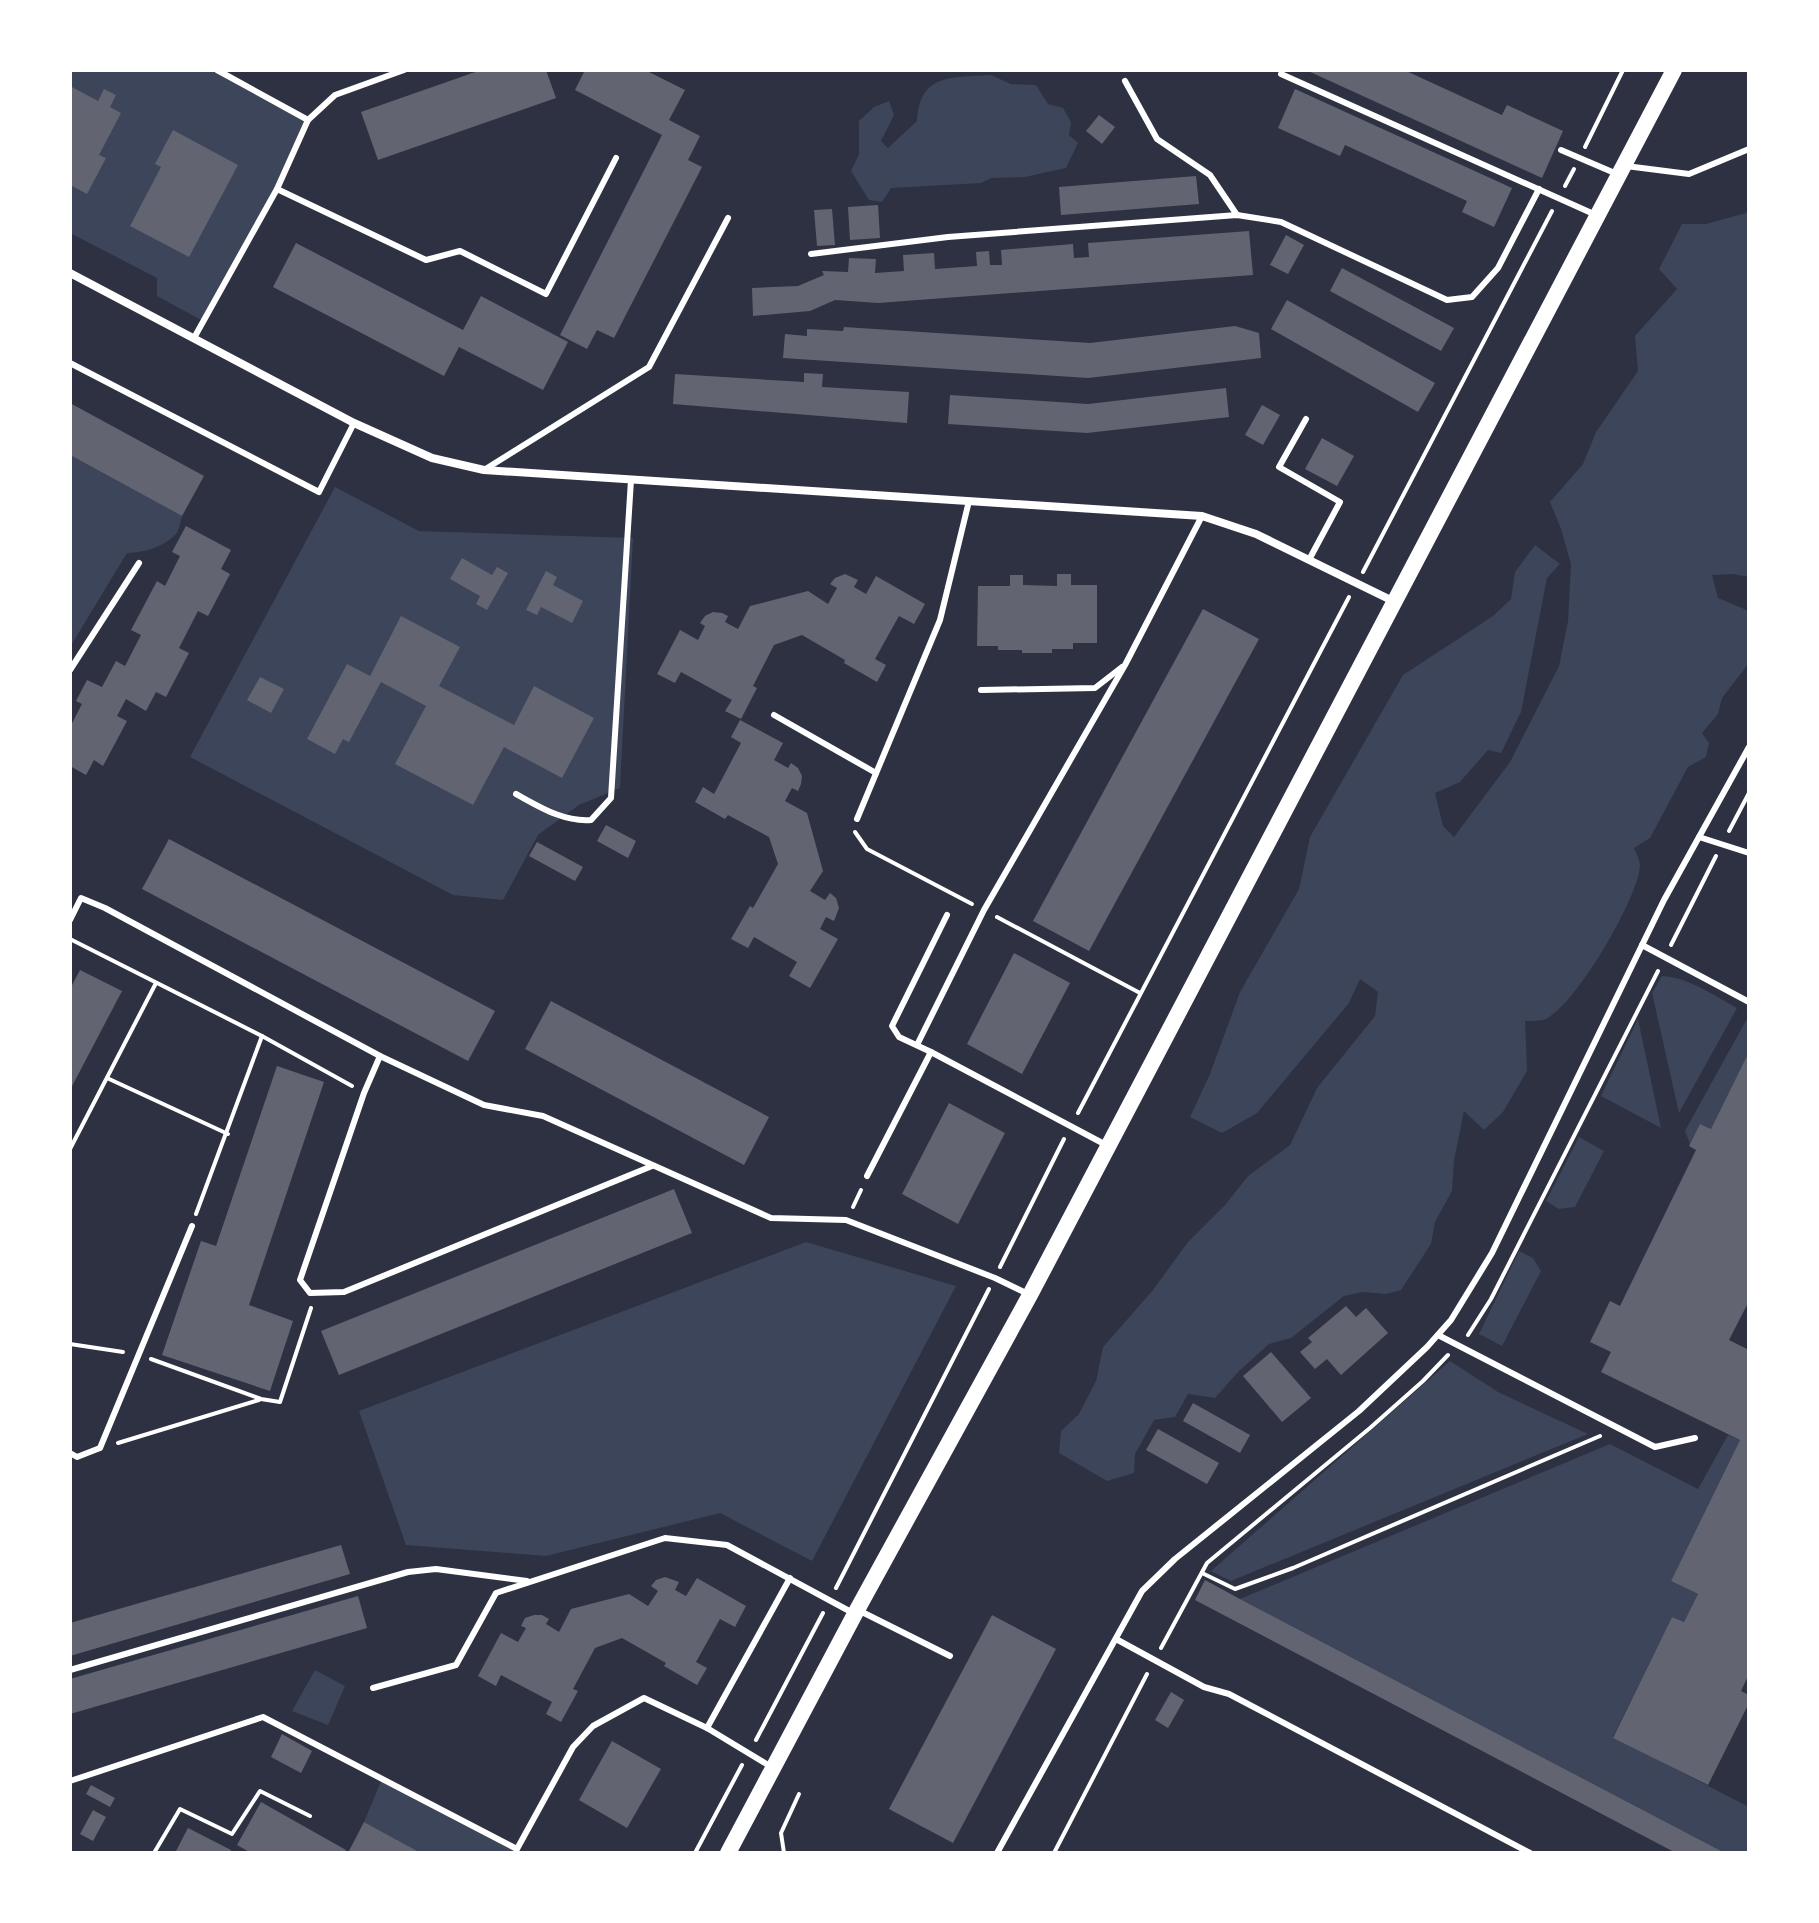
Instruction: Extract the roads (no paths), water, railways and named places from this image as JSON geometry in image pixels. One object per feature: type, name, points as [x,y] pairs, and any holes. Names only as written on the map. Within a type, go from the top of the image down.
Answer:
[{"type":"main road","points":[[728,1853],[1030,1295],[1674,70]]},
{"type":"street","points":[[70,273],[354,423],[432,458],[484,470],[1202,516],[1256,534],[1310,558],[1395,602]]},
{"type":"lane","points":[[217,70],[308,120]]},
{"type":"lane","points":[[194,338],[277,189],[308,120],[335,95],[404,70]]},
{"type":"lane","points":[[1281,74],[1598,216]]},
{"type":"lane","points":[[1125,81],[1157,139],[1210,175],[1237,215]]},
{"type":"lane","points":[[1561,150],[1622,170],[1689,174],[1749,149]]},
{"type":"lane","points":[[277,189],[426,260],[460,251],[546,294],[616,158]]},
{"type":"lane","points":[[811,254],[948,237],[1237,215],[1281,222],[1447,300],[1472,297],[1498,268],[1539,189]]},
{"type":"lane","points":[[484,470],[649,367],[728,218]]},
{"type":"lane","points":[[70,363],[319,492],[354,423]]},
{"type":"lane","points":[[1306,419],[1279,467],[1340,502],[1310,558]]},
{"type":"lane","points":[[516,794],[553,814],[580,820],[591,820],[611,798],[631,480]]},
{"type":"lane","points":[[857,819],[940,620],[969,501]]},
{"type":"lane","points":[[917,1045],[984,910],[1125,665],[1202,516]]},
{"type":"lane","points":[[70,670],[139,563]]},
{"type":"lane","points":[[981,690],[1095,688],[1125,665]]},
{"type":"lane","points":[[774,715],[876,773]]},
{"type":"lane","points":[[997,1853],[1142,1591],[1175,1559],[1359,1411],[1451,1320],[1492,1253],[1642,945],[1749,747]]},
{"type":"lane","points":[[1699,837],[1749,853]]},
{"type":"lane","points":[[70,920],[81,898],[380,1056],[484,1105],[543,1116],[771,1218],[846,1220],[995,1278],[1030,1295]]},
{"type":"lane","points":[[947,915],[892,1026],[899,1037],[1108,1146]]},
{"type":"lane","points":[[1642,945],[1749,1002]]},
{"type":"lane","points":[[867,1176],[931,1052]]},
{"type":"lane","points":[[380,1056],[364,1093],[300,1280],[310,1293],[344,1292],[652,1166]]},
{"type":"lane","points":[[70,1453],[77,1457],[100,1448],[192,1226]]},
{"type":"lane","points":[[1438,1335],[1655,1447],[1695,1438]]},
{"type":"lane","points":[[373,1688],[456,1665],[496,1593],[665,1538],[727,1545],[830,1600],[950,1656]]},
{"type":"lane","points":[[70,1670],[408,1572],[436,1569],[530,1581]]},
{"type":"lane","points":[[707,1728],[790,1578]]},
{"type":"lane","points":[[1116,1639],[1204,1687],[1229,1694],[1530,1853]]},
{"type":"lane","points":[[517,1849],[573,1747],[593,1726],[644,1698],[707,1728],[773,1768]]},
{"type":"lane","points":[[70,1781],[263,1717],[525,1853]]}]
